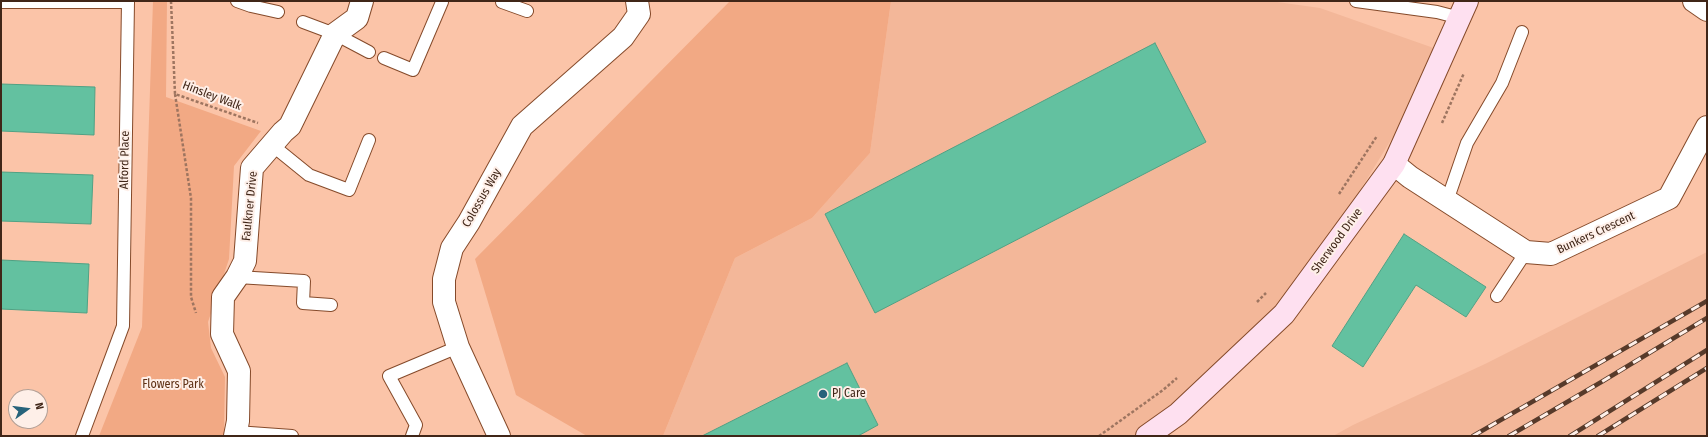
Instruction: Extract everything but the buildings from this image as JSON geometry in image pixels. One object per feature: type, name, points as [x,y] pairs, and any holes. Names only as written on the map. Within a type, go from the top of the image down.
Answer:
[{"type":"street","name":"Faulkner Drive","points":[[235,434],[238,421],[239,371],[222,334],[223,297],[237,277],[245,261],[252,168],[290,126],[335,34],[357,18],[362,1]]},
{"type":"street","name":"Colossus Way","points":[[498,436],[458,346],[444,302],[444,279],[452,248],[469,222],[522,126],[623,38],[638,14],[637,1]]},
{"type":"street","points":[[1694,1],[1707,10]]},
{"type":"street","name":"Sherwood Drive","points":[[1147,436],[1178,414],[1284,314],[1394,164],[1464,10]]},
{"type":"street","name":"Bunkers Crescent","points":[[1394,164],[1410,177],[1526,252],[1552,254],[1669,198],[1707,127]]},
{"type":"lane","points":[[237,1],[278,12]]},
{"type":"lane","points":[[502,1],[527,12]]},
{"type":"lane","points":[[1356,1],[1437,12],[1464,10]]},
{"type":"lane","name":"Alford Place","points":[[1,2],[128,2],[123,326],[82,436]]},
{"type":"lane","points":[[384,58],[413,70],[442,2]]},
{"type":"lane","points":[[303,22],[335,34],[369,52]]},
{"type":"lane","points":[[1447,201],[1467,143],[1502,83],[1522,32]]},
{"type":"lane","points":[[277,139],[309,175],[349,190],[369,140]]},
{"type":"lane","points":[[1497,296],[1526,252]]},
{"type":"lane","points":[[237,277],[304,281],[303,303],[331,305]]},
{"type":"lane","points":[[412,436],[416,425],[389,376],[458,346]]},
{"type":"lane","points":[[235,434],[292,436]]},
{"type":"path","name":"Hinsley Walk","points":[[170,1],[175,94],[277,139]]},
{"type":"path","points":[[175,94],[191,198],[192,297],[197,317]]},
{"type":"path","points":[[1338,195],[1378,135]]},
{"type":"path","points":[[1254,305],[1270,289]]},
{"type":"path","points":[[1099,436],[1163,390],[1181,374]]},
{"type":"shaded area","points":[[891,1],[1270,1],[1320,8],[1445,52],[1284,314],[1147,436],[663,436],[735,258],[812,218],[870,153]]},
{"type":"shaded area","points":[[1707,252],[1707,436],[1333,436],[1353,425],[1485,364]]},
{"type":"green space","name":"Flowers Park","points":[[153,1],[167,1],[166,97],[261,131],[234,166],[229,259],[208,322],[211,348],[225,377],[224,434],[221,436],[99,436],[142,327]]},
{"type":"green space","points":[[730,1],[891,1],[870,153],[812,218],[735,258],[663,436],[587,436],[516,395],[475,259]]},
{"type":"railway","points":[[1473,436],[1707,301]]},
{"type":"railway","points":[[1509,436],[1707,318]]},
{"type":"railway","points":[[1570,436],[1707,350]]},
{"type":"railway","points":[[1598,436],[1707,368]]},
{"type":"place","name":"PJ Care","points":[[823,394]]}]
